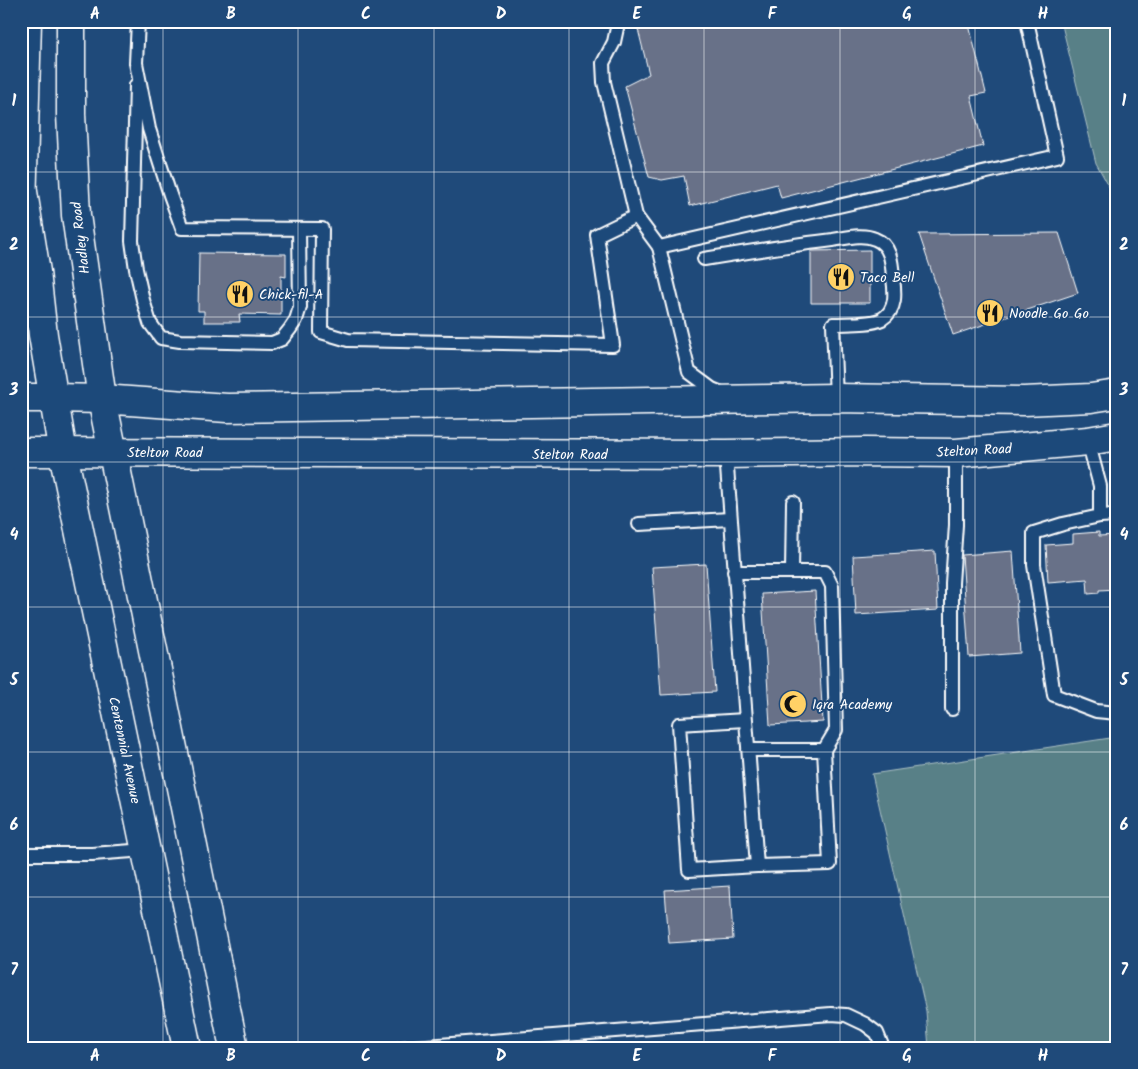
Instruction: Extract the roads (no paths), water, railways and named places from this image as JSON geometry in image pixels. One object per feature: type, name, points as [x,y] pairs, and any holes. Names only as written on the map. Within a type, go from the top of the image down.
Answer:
[{"type":"main road","points":[[21,233],[27,21]]},
{"type":"main road","name":"Hadley Road","points":[[74,22],[71,114],[76,215],[102,399],[112,452]]},
{"type":"main road","points":[[23,192],[36,272],[43,335],[63,452]]},
{"type":"main road","points":[[21,398],[102,399],[227,408],[836,398],[1024,401],[1092,398],[1117,394]]},
{"type":"main road","name":"Stelton Road","points":[[21,452],[956,453],[1088,441],[1117,436]]},
{"type":"main road","name":"Centennial Avenue","points":[[63,452],[186,1048]]},
{"type":"main road","points":[[112,452],[234,1048]]},
{"type":"lane","points":[[138,21],[132,242],[136,269],[150,323],[161,338],[180,341],[272,343],[282,339],[296,320],[300,307],[299,230]]},
{"type":"lane","points":[[616,21],[617,28],[614,42],[603,63],[604,82],[636,216],[659,247],[689,372],[712,389],[744,400]]},
{"type":"lane","points":[[659,247],[1057,156],[1027,21]]},
{"type":"lane","points":[[136,62],[149,129],[182,228],[322,229],[321,332],[348,340],[613,345],[596,235],[636,216]]},
{"type":"lane","points":[[704,259],[863,236],[875,238],[883,244],[891,258],[895,295],[893,305],[888,314],[881,319],[870,322],[833,324],[836,398]]},
{"type":"lane","points":[[1088,441],[1100,486],[1100,516]]},
{"type":"lane","points":[[952,708],[952,583],[956,525],[956,453]]},
{"type":"lane","points":[[726,454],[757,866]]},
{"type":"lane","points":[[792,572],[793,502]]},
{"type":"lane","points":[[1117,514],[1063,524],[1034,533],[1034,565],[1054,694],[1096,711],[1117,713]]},
{"type":"lane","points":[[638,524],[730,519]]},
{"type":"lane","points":[[734,572],[824,572],[832,586],[836,730],[824,750],[830,864],[689,870],[679,724],[745,720]]},
{"type":"lane","points":[[748,750],[824,750]]},
{"type":"lane","points":[[21,854],[92,854],[146,850]]},
{"type":"lane","points":[[401,1048],[505,1044],[831,1014],[846,1014],[865,1024],[877,1033],[883,1048]]},
{"type":"place","name":"Taco Bell","points":[[841,277]]},
{"type":"place","name":"Chick-fil-A","points":[[240,294]]},
{"type":"place","name":"Noodle Go Go","points":[[990,313]]},
{"type":"place","name":"Iqra Academy","points":[[793,704]]}]
